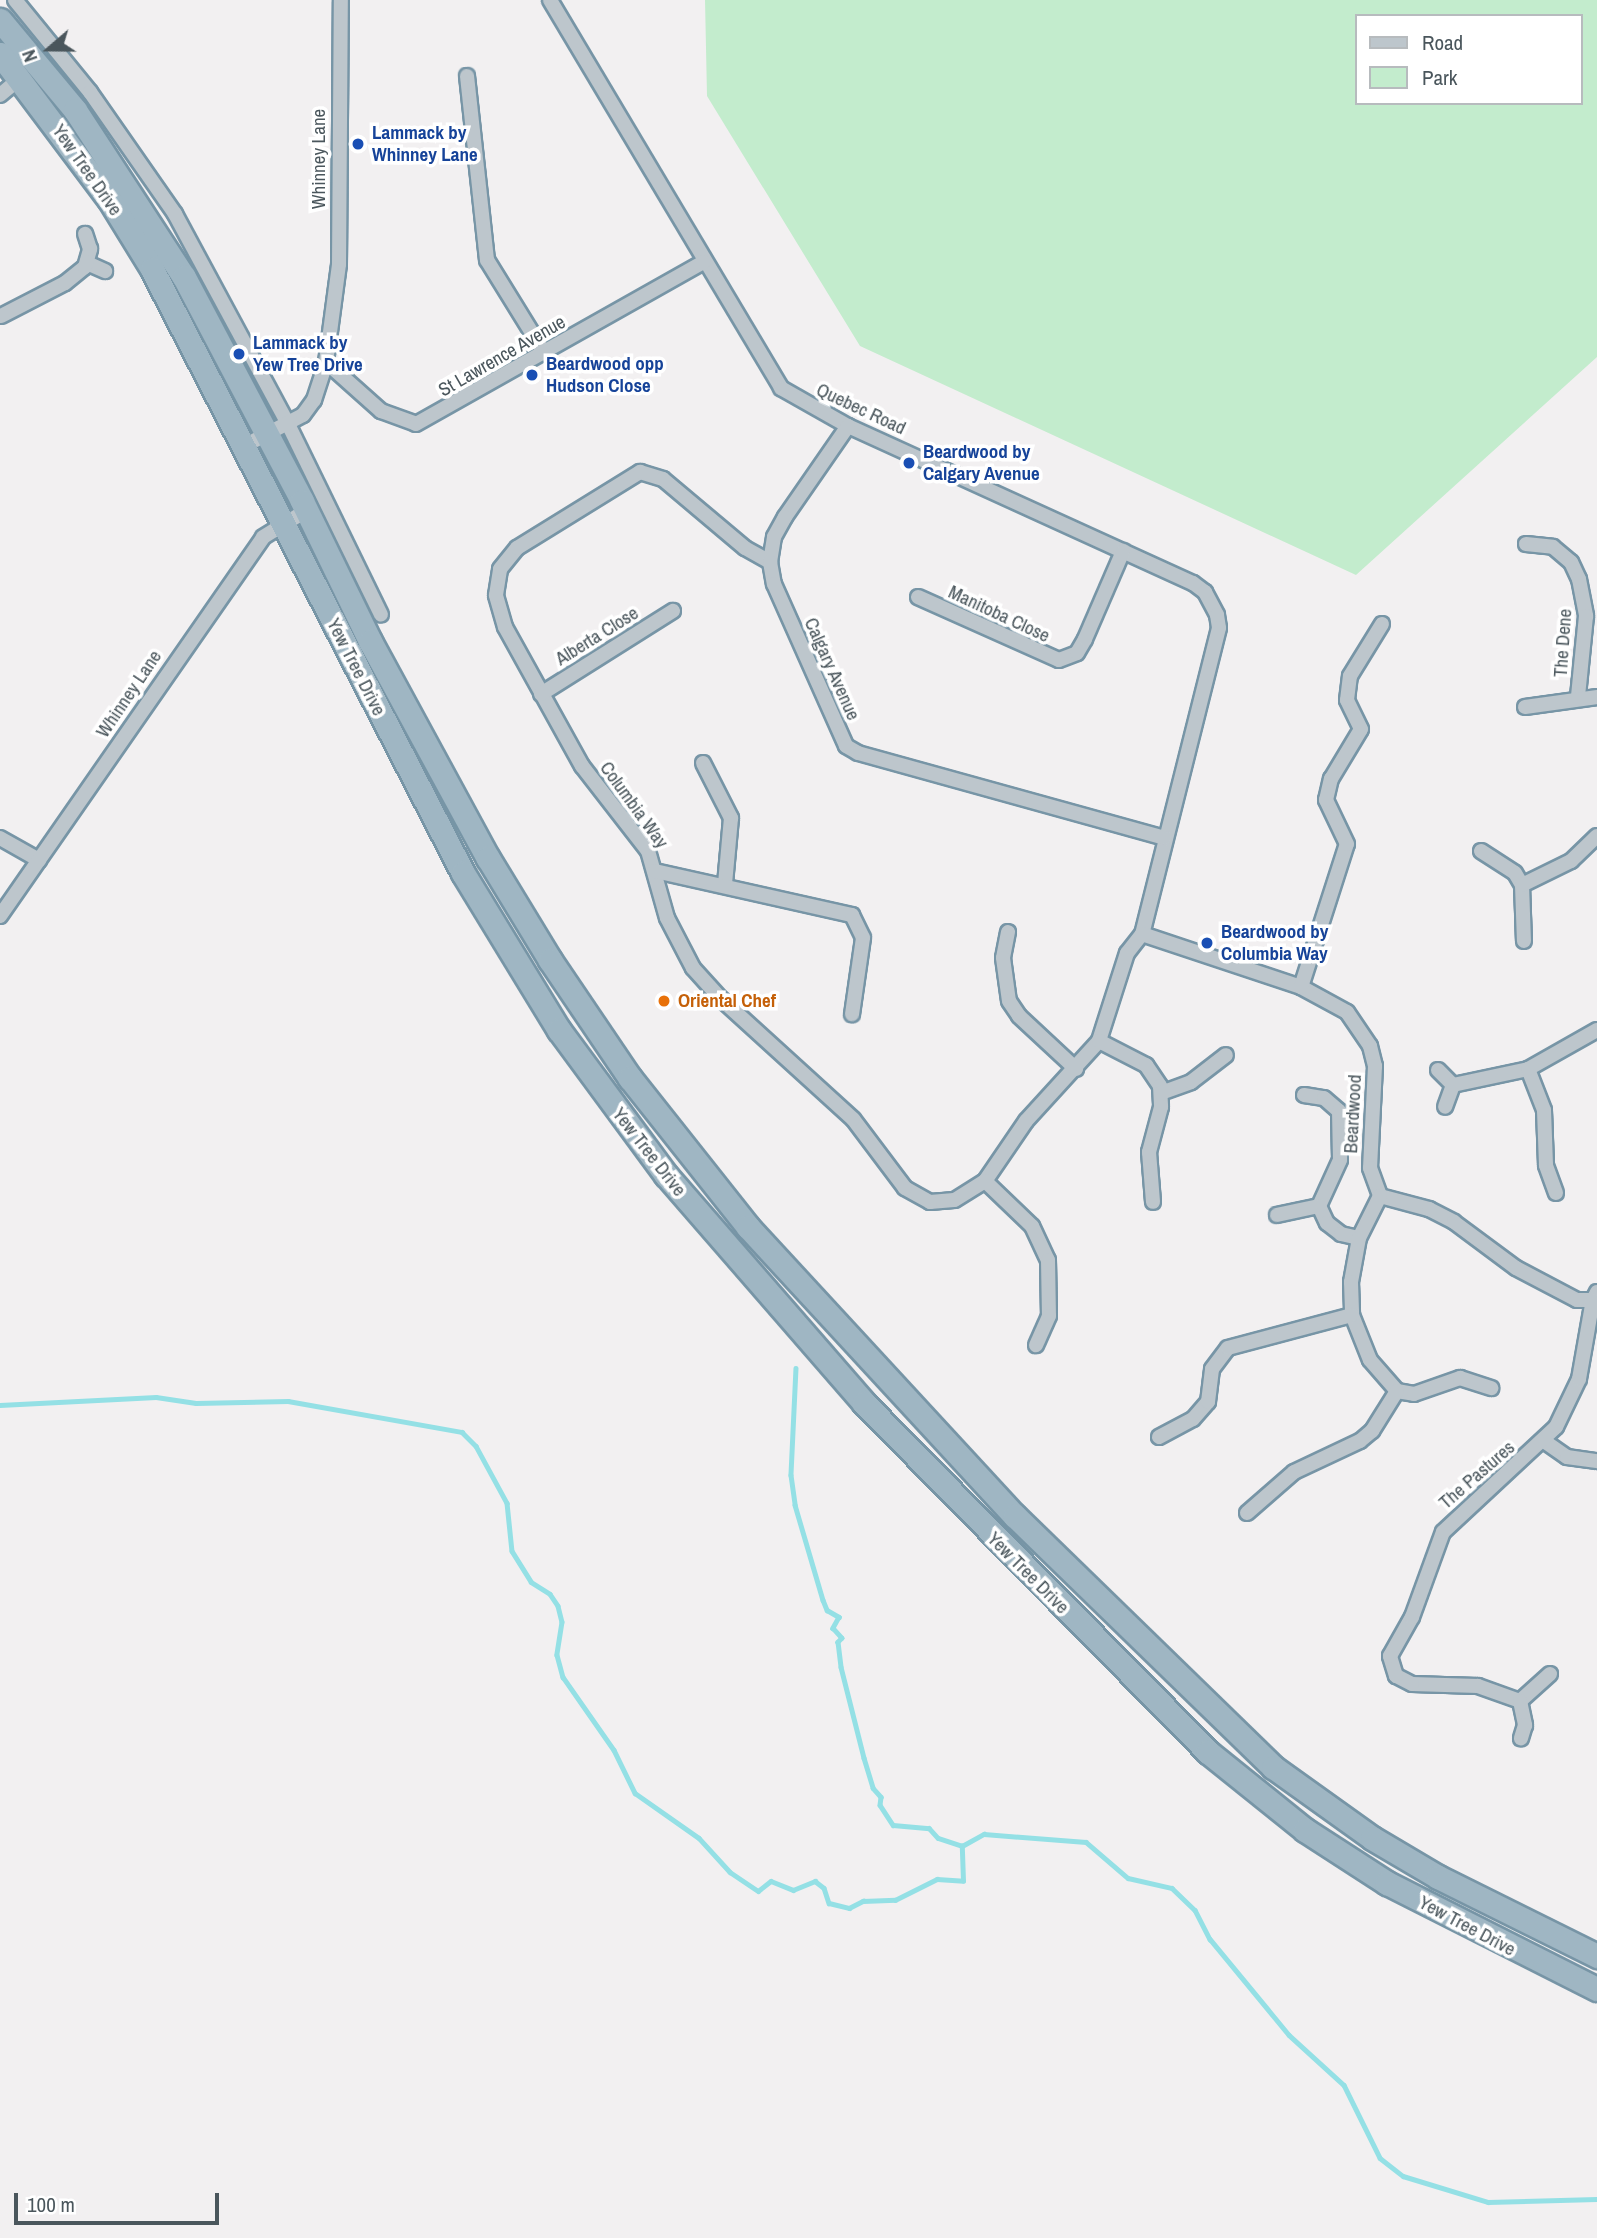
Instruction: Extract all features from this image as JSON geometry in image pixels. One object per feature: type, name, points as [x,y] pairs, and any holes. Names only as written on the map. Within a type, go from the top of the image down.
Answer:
[{"type":"highway","name":"Yew Tree Drive","points":[[0,20],[152,269],[246,444],[457,861],[532,988],[603,1091],[724,1245],[864,1403],[985,1530],[1252,1790],[1387,1883],[1491,1939],[1597,1989]]},
{"type":"highway","name":"Yew Tree Drive","points":[[0,54],[29,71],[127,184],[278,429],[307,510],[425,744],[556,970],[630,1078],[748,1227],[1015,1517],[1273,1767],[1342,1819],[1438,1877],[1597,1956]]},
{"type":"highway","points":[[532,988],[556,970]]},
{"type":"highway","points":[[724,1245],[748,1227]]},
{"type":"highway","points":[[1252,1790],[1273,1767]]},
{"type":"street","points":[[15,0],[90,92],[175,215],[278,429],[382,615]]},
{"type":"street","name":"Whinney Lane","points":[[246,444],[278,429],[314,400],[326,362],[339,264],[341,0]]},
{"type":"street","name":"Quebec Road","points":[[550,0],[703,262],[781,388],[848,426],[1193,583],[1205,592],[1217,615],[1219,628],[1142,934]]},
{"type":"street","points":[[0,95],[29,71]]},
{"type":"street","points":[[467,76],[488,260],[545,354]]},
{"type":"street","points":[[0,316],[65,283],[87,262],[90,249],[85,234]]},
{"type":"street","points":[[87,262],[105,271]]},
{"type":"street","name":"St Lawrence Avenue","points":[[326,362],[381,411],[416,424],[545,354],[703,262]]},
{"type":"street","name":"Calgary Avenue","points":[[848,426],[785,517],[774,537],[770,562],[774,584],[846,746],[858,754],[1164,838]]},
{"type":"street","name":"Columbia Way","points":[[770,562],[745,548],[656,474],[640,472],[626,477],[517,548],[500,569],[496,595],[500,614],[582,766],[648,851],[667,918],[693,968],[721,999],[853,1119],[905,1188],[919,1198],[942,1202],[985,1181],[1026,1121],[1099,1041],[1128,953],[1142,934]]},
{"type":"street","name":"Whinney Lane","points":[[0,916],[263,537],[307,510]]},
{"type":"street","name":"The Dene","points":[[1526,544],[1553,547],[1571,562],[1579,579],[1586,616],[1578,696]]},
{"type":"street","name":"Manitoba Close","points":[[918,597],[1059,660],[1077,653],[1123,551]]},
{"type":"street","name":"Alberta Close","points":[[541,694],[673,611]]},
{"type":"street","points":[[1301,987],[1347,844],[1326,800],[1331,779],[1361,729],[1347,700],[1350,676],[1382,624]]},
{"type":"street","name":"The Dene","points":[[1525,707],[1578,696],[1597,697]]},
{"type":"street","points":[[702,763],[731,818],[725,884]]},
{"type":"street","points":[[1522,885],[1571,861],[1597,836]]},
{"type":"street","points":[[0,838],[38,860]]},
{"type":"street","points":[[1482,851],[1514,873],[1522,885],[1524,942]]},
{"type":"street","points":[[655,870],[852,915],[863,938],[852,1014]]},
{"type":"street","points":[[1008,932],[1003,958],[1009,1001],[1019,1017],[1076,1069]]},
{"type":"street","name":"Beardwood","points":[[1142,934],[1301,987],[1347,1012],[1370,1045],[1376,1066],[1370,1168],[1380,1196]]},
{"type":"street","points":[[1454,1085],[1528,1069],[1597,1030]]},
{"type":"street","points":[[1099,1041],[1146,1065],[1161,1093],[1149,1152],[1153,1202]]},
{"type":"street","points":[[1161,1093],[1184,1086],[1226,1055]]},
{"type":"street","points":[[1528,1069],[1544,1110],[1546,1165],[1556,1193]]},
{"type":"street","points":[[1438,1070],[1454,1085]]},
{"type":"street","points":[[1445,1107],[1454,1085]]},
{"type":"street","points":[[1304,1095],[1324,1098],[1339,1111],[1340,1160],[1319,1206],[1327,1223],[1359,1238]]},
{"type":"street","points":[[985,1181],[1032,1226],[1048,1260],[1049,1316],[1036,1345]]},
{"type":"street","points":[[1491,1388],[1460,1378],[1414,1394],[1397,1391],[1370,1360],[1352,1315],[1352,1274],[1359,1238],[1380,1196],[1429,1209],[1516,1268],[1577,1300],[1595,1296]]},
{"type":"street","points":[[1276,1215],[1319,1206]]},
{"type":"street","name":"The Pastures","points":[[1520,1701],[1478,1686],[1412,1684],[1396,1676],[1390,1656],[1412,1617],[1443,1532],[1473,1500],[1544,1441],[1569,1405],[1593,1342],[1595,1296]]},
{"type":"street","points":[[1159,1437],[1193,1419],[1208,1402],[1212,1369],[1228,1348],[1352,1315]]},
{"type":"street","points":[[1247,1513],[1294,1472],[1360,1441],[1372,1431],[1397,1391]]},
{"type":"street","points":[[1544,1441],[1567,1457],[1597,1461]]},
{"type":"street","points":[[1521,1738],[1525,1725],[1520,1701],[1550,1674]]},
{"type":"green space","points":[[705,0],[1597,0],[1597,357],[1356,575],[860,346],[707,96]]},
{"type":"waterway","points":[[796,1368],[791,1475],[795,1505],[823,1600],[827,1610],[839,1617],[833,1628],[842,1638],[838,1642],[841,1667],[864,1758],[873,1788],[881,1797],[880,1805],[893,1825],[929,1828],[938,1838],[962,1846],[984,1834],[1086,1842],[1128,1878],[1172,1888],[1195,1910],[1210,1939],[1289,2035],[1344,2085],[1380,2158],[1403,2176],[1488,2202],[1597,2199]]},
{"type":"waterway","points":[[0,1405],[156,1397],[196,1403],[288,1401],[462,1432],[476,1446],[507,1503],[512,1551],[531,1582],[550,1594],[558,1606],[562,1622],[557,1655],[563,1677],[614,1750],[635,1793],[699,1838],[730,1872],[758,1891],[771,1881],[793,1890],[815,1881],[824,1888],[829,1903],[849,1908],[863,1901],[895,1900],[937,1879],[963,1881],[962,1846]]},
{"type":"place","name":"Lammack by Whinney Lane","points":[[358,144]]},
{"type":"place","name":"Lammack by Yew Tree Drive","points":[[239,354]]},
{"type":"place","name":"Beardwood opp Hudson Close","points":[[532,375]]},
{"type":"place","name":"Beardwood by Calgary Avenue","points":[[909,463]]},
{"type":"place","name":"Beardwood by Columbia Way","points":[[1207,943]]},
{"type":"place","name":"Oriental Chef","points":[[664,1001]]}]
